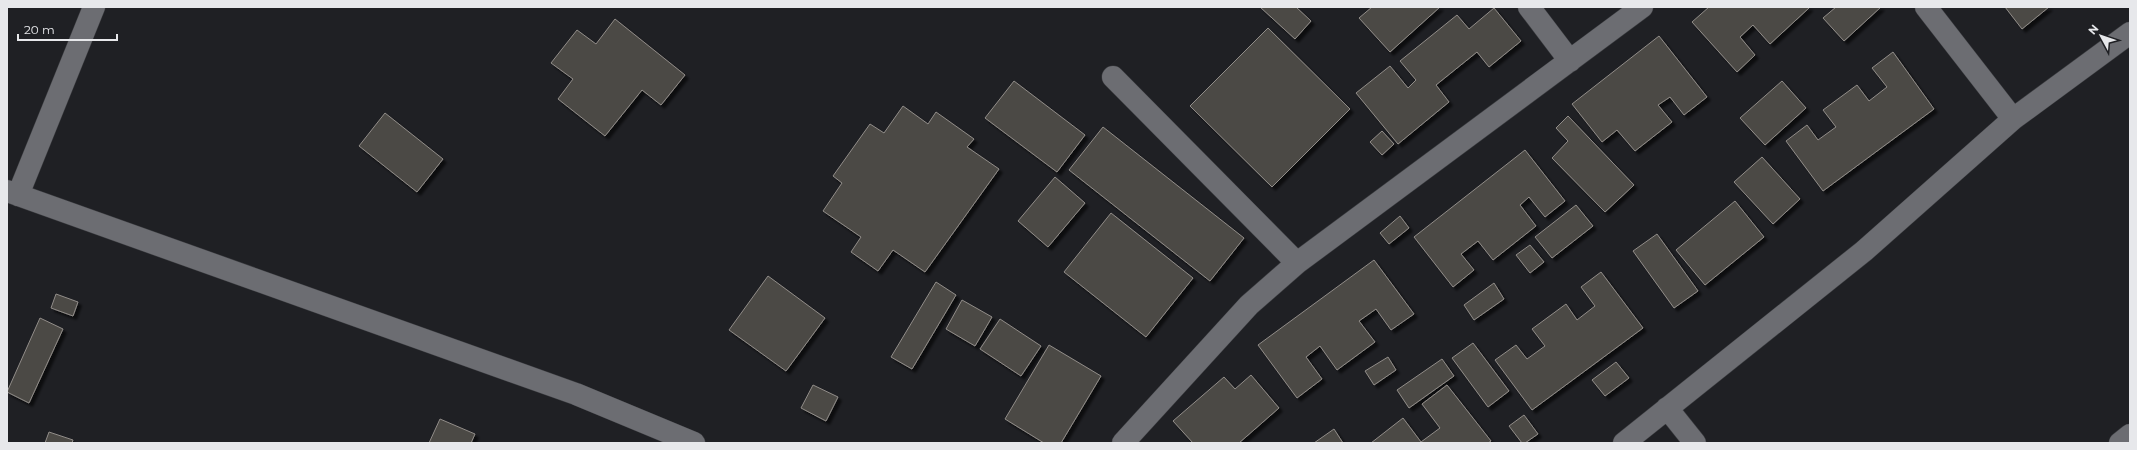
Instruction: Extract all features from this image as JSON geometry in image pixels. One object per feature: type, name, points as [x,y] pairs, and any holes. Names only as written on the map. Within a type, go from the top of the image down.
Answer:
[{"type":"street","points":[[94,7],[13,194],[576,394],[694,443]]},
{"type":"street","points":[[1529,7],[1570,61]]},
{"type":"street","points":[[1123,443],[1249,305],[1298,263],[1642,7]]},
{"type":"street","points":[[1926,7],[2013,119]]},
{"type":"street","points":[[1624,443],[1864,251],[2013,119],[2130,33]]},
{"type":"street","points":[[1113,77],[1298,263]]},
{"type":"street","points":[[1667,408],[1695,443]]},
{"type":"street","points":[[2120,443],[2130,435]]},
{"type":"building","points":[[1260,7],[1296,7],[1311,21],[1295,39]]},
{"type":"building","points":[[1372,7],[1440,7],[1390,52],[1359,18]]},
{"type":"building","points":[[1709,7],[1809,8],[1770,44],[1753,25],[1740,37],[1755,55],[1737,72],[1692,22]]},
{"type":"building","points":[[1836,7],[1881,7],[1844,41],[1823,18]]},
{"type":"building","points":[[2005,7],[2049,7],[2022,29]]},
{"type":"building","points":[[1494,8],[1521,41],[1489,67],[1477,52],[1436,85],[1449,102],[1398,144],[1356,93],[1390,66],[1408,88],[1416,80],[1400,61],[1457,15],[1469,29]]},
{"type":"building","points":[[615,19],[685,75],[661,105],[642,90],[605,136],[558,99],[573,79],[551,63],[577,30],[596,44]]},
{"type":"building","points":[[1268,28],[1350,109],[1272,187],[1190,106]]},
{"type":"building","points":[[1659,36],[1707,97],[1684,115],[1670,97],[1658,105],[1672,122],[1635,151],[1617,130],[1602,142],[1572,104]]},
{"type":"building","points":[[1893,52],[1934,109],[1823,191],[1786,141],[1807,125],[1818,140],[1836,127],[1823,110],[1857,85],[1869,101],[1887,87],[1872,68]]},
{"type":"building","points":[[1014,81],[1085,135],[1057,172],[985,118]]},
{"type":"building","points":[[1782,81],[1806,108],[1765,145],[1740,118]]},
{"type":"building","points":[[903,106],[928,124],[936,112],[974,139],[967,147],[999,169],[925,272],[893,250],[878,271],[851,252],[861,237],[823,211],[842,183],[833,176],[870,124],[884,133]]},
{"type":"building","points":[[385,113],[443,159],[417,192],[359,146]]},
{"type":"building","points":[[1568,116],[1634,185],[1605,212],[1552,158],[1568,141],[1556,128]]},
{"type":"building","points":[[1103,127],[1244,238],[1210,281],[1069,170]]},
{"type":"building","points":[[1382,131],[1394,144],[1382,155],[1370,142]]},
{"type":"building","points":[[1525,150],[1565,201],[1545,217],[1529,197],[1520,205],[1536,226],[1493,260],[1478,241],[1461,254],[1474,270],[1453,287],[1414,237]]},
{"type":"building","points":[[1762,157],[1800,199],[1773,224],[1734,182]]},
{"type":"building","points":[[1055,177],[1085,203],[1048,247],[1018,221]]},
{"type":"building","points":[[1735,201],[1764,237],[1705,285],[1676,250]]},
{"type":"building","points":[[1576,205],[1593,226],[1552,258],[1535,237]]},
{"type":"building","points":[[1111,213],[1193,278],[1146,337],[1064,272]]},
{"type":"building","points":[[1400,216],[1409,228],[1389,244],[1380,233]]},
{"type":"building","points":[[1657,234],[1698,291],[1674,308],[1633,251]]},
{"type":"building","points":[[1530,245],[1544,262],[1530,273],[1516,255]]},
{"type":"building","points":[[1374,260],[1414,314],[1391,330],[1376,309],[1359,321],[1375,342],[1337,370],[1320,346],[1306,357],[1322,379],[1297,398],[1258,345]]},
{"type":"building","points":[[1601,272],[1643,328],[1532,410],[1495,360],[1516,345],[1527,359],[1545,346],[1532,329],[1566,304],[1577,320],[1595,306],[1581,287]]},
{"type":"building","points":[[768,276],[825,318],[786,371],[729,330]]},
{"type":"building","points":[[936,282],[956,295],[912,369],[891,357]]},
{"type":"building","points":[[1494,283],[1504,299],[1474,320],[1464,305]]},
{"type":"building","points":[[56,294],[78,302],[73,316],[51,308]]},
{"type":"building","points":[[962,300],[992,317],[975,346],[946,329]]},
{"type":"building","points":[[40,318],[63,329],[29,403],[7,392]]},
{"type":"building","points":[[1000,319],[1041,346],[1021,376],[980,349]]},
{"type":"building","points":[[1473,343],[1509,391],[1488,407],[1452,358]]},
{"type":"building","points":[[1049,345],[1101,376],[1061,443],[1044,443],[1005,419]]},
{"type":"building","points":[[1388,357],[1396,370],[1374,385],[1365,371]]},
{"type":"building","points":[[1442,359],[1454,376],[1409,408],[1397,390]]},
{"type":"building","points":[[1616,362],[1629,378],[1605,396],[1592,380]]},
{"type":"building","points":[[1251,375],[1279,408],[1239,443],[1193,443],[1173,421],[1224,377],[1235,389]]},
{"type":"building","points":[[813,385],[838,397],[826,421],[801,408]]},
{"type":"building","points":[[1447,385],[1491,441],[1488,443],[1371,443],[1403,418],[1421,442],[1440,428],[1422,404]]},
{"type":"building","points":[[1524,415],[1538,434],[1525,443],[1522,443],[1509,426]]},
{"type":"building","points":[[440,419],[475,434],[471,443],[429,443]]},
{"type":"building","points":[[1334,429],[1343,443],[1314,443]]},
{"type":"building","points":[[49,432],[73,440],[72,443],[45,443]]}]
